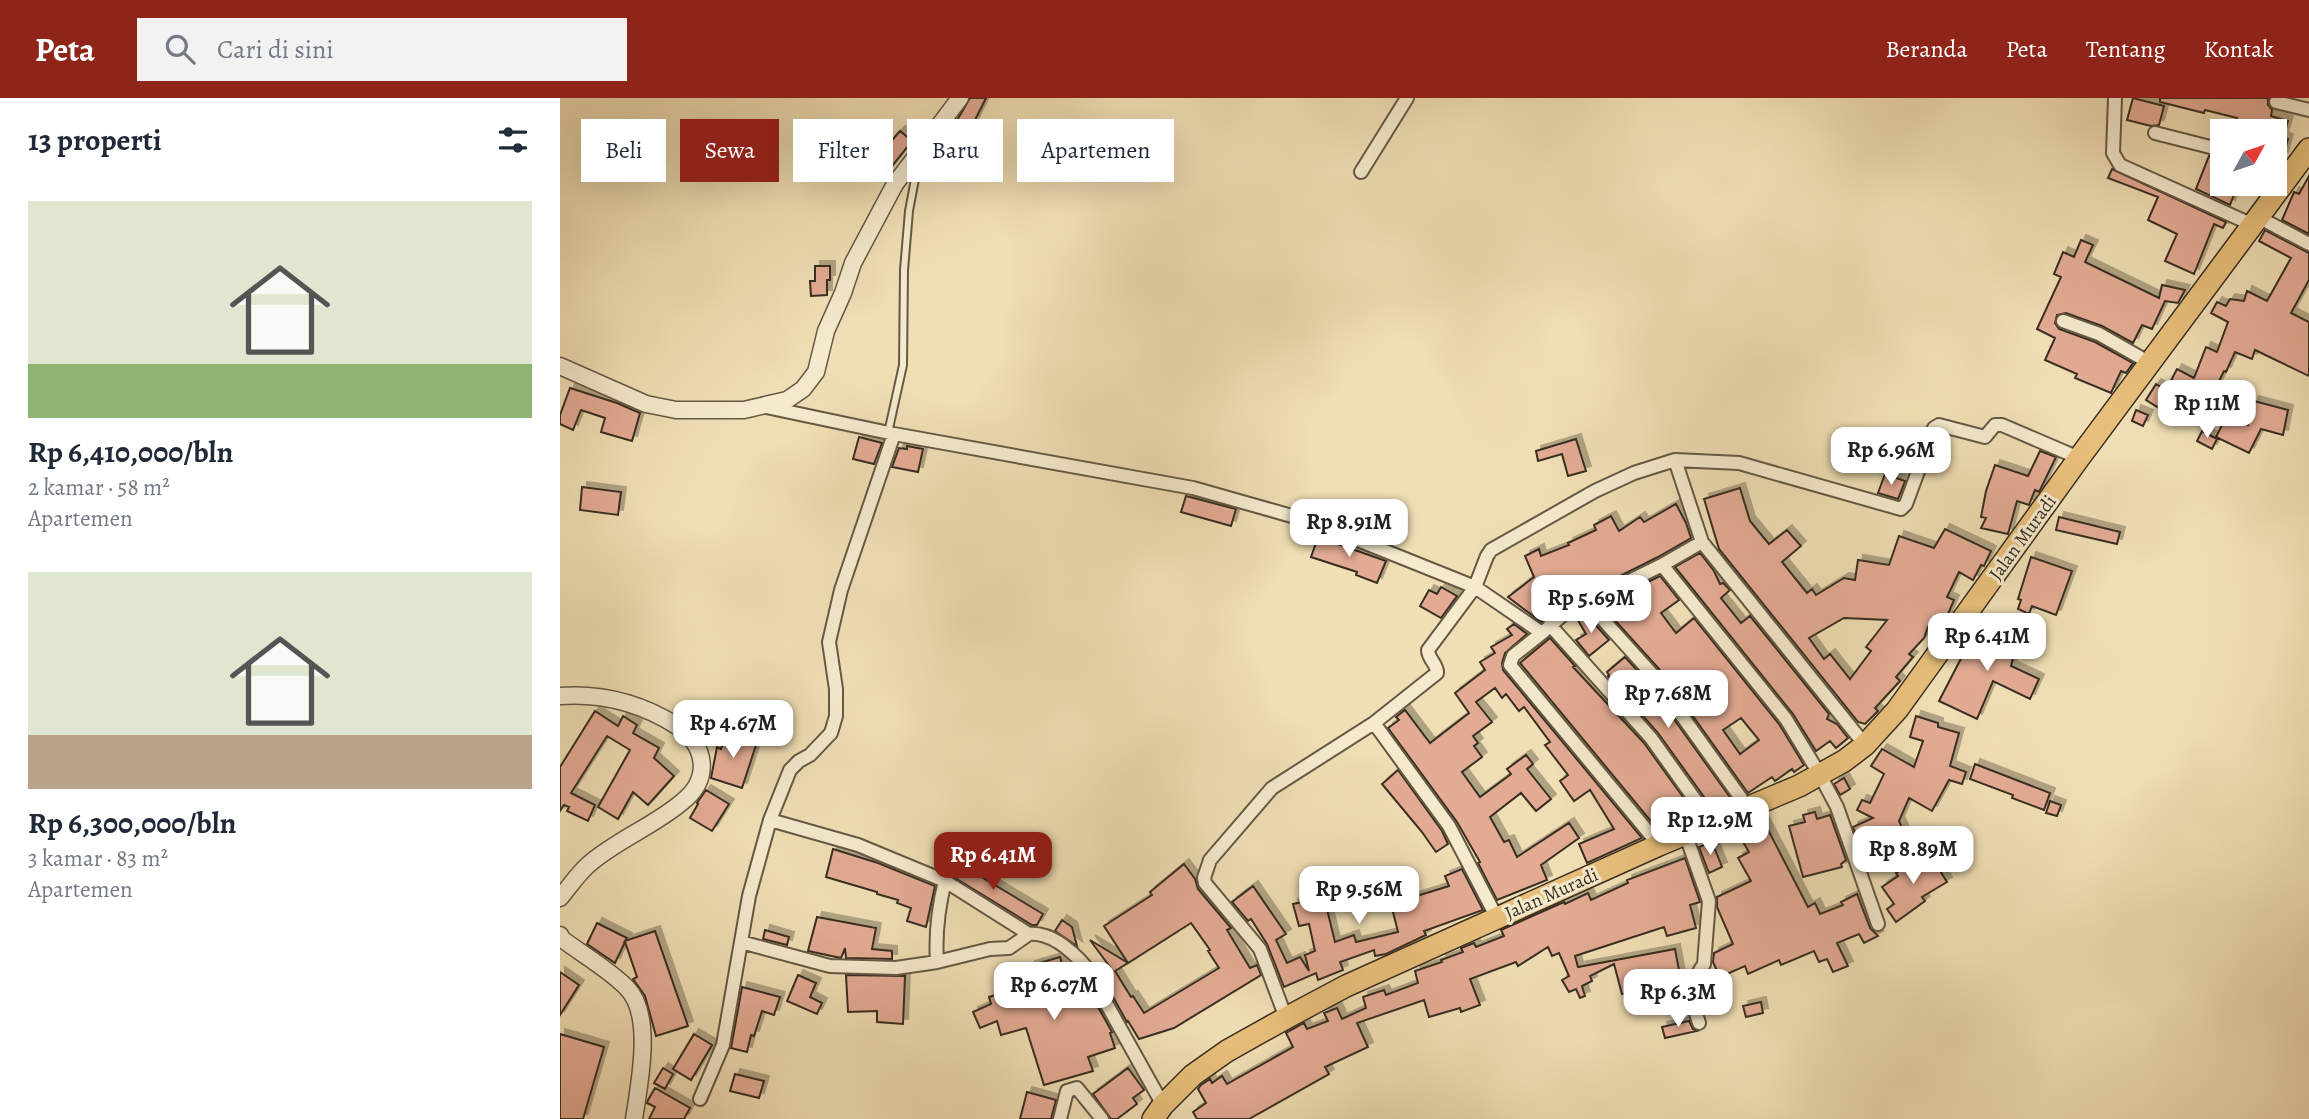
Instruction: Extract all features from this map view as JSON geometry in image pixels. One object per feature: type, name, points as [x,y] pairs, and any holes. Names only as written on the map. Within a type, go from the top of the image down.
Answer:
[{"type":"highway","name":"Jalan Muradi","points":[[2287,166],[2309,149]]},
{"type":"highway","name":"Jalan Muradi","points":[[1158,1112],[1193,1075],[1210,1063],[1346,986],[1685,833],[1800,786],[1865,745],[1897,710],[2255,221],[2269,196]]},
{"type":"street","points":[[945,119],[960,98]]},
{"type":"street","points":[[1361,172],[1407,98]]},
{"type":"street","points":[[2115,98],[2113,153],[2120,165],[2309,244]]},
{"type":"street","points":[[2276,102],[2309,110]]},
{"type":"street","points":[[2155,133],[2210,147]]},
{"type":"street","points":[[560,366],[646,404],[677,410],[744,410],[787,400],[803,389],[816,372],[825,331],[843,293],[853,263],[879,211],[907,169]]},
{"type":"street","points":[[2063,321],[2099,334],[2150,363]]},
{"type":"street","points":[[766,407],[891,434],[1194,488],[1313,522],[1475,587],[1546,629],[1651,738],[1711,822]]},
{"type":"street","points":[[1286,1018],[1260,949],[1205,883],[1203,878],[1210,860],[1272,788],[1374,723],[1437,673],[1428,650],[1475,587],[1491,550],[1595,491],[1675,460],[1739,463],[1901,509],[1906,504],[1934,428],[1939,425],[1985,437],[1995,425],[2002,425],[2079,458]]},
{"type":"street","points":[[700,1099],[723,1045],[754,875],[770,820],[790,770],[810,755],[831,733],[836,716],[836,689],[829,642],[841,590],[891,434]]},
{"type":"street","points":[[1675,460],[1702,542],[1865,745]]},
{"type":"street","points":[[1659,845],[1510,665],[1513,656],[1565,612],[1662,565],[1702,542]]},
{"type":"street","points":[[1662,565],[1786,719],[1820,775],[1837,807],[1878,925]]},
{"type":"street","points":[[1587,601],[1652,674],[1748,808]]},
{"type":"street","points":[[560,696],[582,694],[638,705],[689,734],[697,745],[702,768],[698,783],[684,801],[588,865],[560,898]]},
{"type":"street","points":[[1374,723],[1449,826],[1497,918]]},
{"type":"street","points":[[770,820],[858,845],[945,881],[1029,934]]},
{"type":"street","points":[[1685,833],[1709,901],[1704,964],[1690,988],[1699,1023]]},
{"type":"street","points":[[937,962],[937,915],[945,881]]},
{"type":"street","points":[[741,942],[830,965],[896,968],[937,962],[990,949],[1009,948],[1029,934],[1041,933],[1073,952],[1086,967],[1158,1112]]},
{"type":"street","points":[[560,935],[629,989],[638,1009],[644,1048],[634,1119]]},
{"type":"street","points":[[1060,1119],[1069,1088],[1077,1088],[1102,1119]]},
{"type":"lane","points":[[891,434],[903,365],[904,270],[909,211],[916,182]]},
{"type":"building","points":[[970,98],[986,98],[976,119],[958,119]]},
{"type":"building","points":[[2133,98],[2164,106],[2159,125],[2151,126],[2127,120]]},
{"type":"building","points":[[2160,98],[2268,98],[2271,116],[2281,119],[2237,119],[2160,102]]},
{"type":"building","points":[[900,131],[907,137],[907,147],[893,165],[893,139]]},
{"type":"building","points":[[2209,156],[2210,156],[2210,196],[2196,189]]},
{"type":"building","points":[[2112,169],[2226,222],[2223,228],[2214,224],[2194,274],[2165,261],[2177,234],[2148,220],[2158,197],[2108,178]]},
{"type":"building","points":[[2309,176],[2309,234],[2282,220],[2294,192],[2299,194]]},
{"type":"building","points":[[2211,196],[2233,196],[2230,205]]},
{"type":"building","points":[[2265,230],[2309,253],[2309,280],[2291,313],[2309,322],[2309,376],[2255,350],[2252,359],[2235,352],[2206,407],[2181,395],[2172,409],[2162,403],[2159,408],[2146,400],[2156,384],[2166,390],[2177,369],[2194,378],[2206,347],[2217,352],[2228,322],[2211,313],[2217,302],[2226,306],[2230,299],[2244,301],[2247,291],[2267,301],[2291,258],[2259,241]]},
{"type":"building","points":[[2081,240],[2093,245],[2085,262],[2159,298],[2162,285],[2185,290],[2178,303],[2165,301],[2152,329],[2142,325],[2133,343],[2102,326],[2066,313],[2057,315],[2055,323],[2059,329],[2095,342],[2133,363],[2126,373],[2121,371],[2111,393],[2075,378],[2077,374],[2045,360],[2055,338],[2037,329],[2061,277],[2054,274],[2063,252],[2074,257]]},
{"type":"building","points":[[815,266],[830,266],[827,295],[811,296],[810,281],[815,281]]},
{"type":"building","points":[[570,388],[640,413],[632,441],[601,432],[605,418],[581,410],[573,430],[560,424],[560,415]]},
{"type":"building","points":[[2254,401],[2288,410],[2283,435],[2261,429],[2249,453],[2216,437],[2227,415],[2248,425]]},
{"type":"building","points":[[2136,410],[2148,415],[2143,426],[2132,421]]},
{"type":"building","points":[[2202,431],[2217,439],[2212,449],[2197,441]]},
{"type":"building","points":[[859,437],[882,443],[874,464],[853,459]]},
{"type":"building","points":[[1576,439],[1586,471],[1568,476],[1562,454],[1538,461],[1536,451]]},
{"type":"building","points":[[907,446],[923,449],[918,472],[892,467],[899,448],[907,449]]},
{"type":"building","points":[[2040,451],[2056,457],[2039,492],[2035,490],[2029,505],[2017,501],[2008,534],[1981,528],[1986,518],[1981,517],[1986,491],[1995,465],[2028,476]]},
{"type":"building","points":[[1885,474],[1905,481],[1898,499],[1878,493]]},
{"type":"building","points":[[582,487],[621,492],[618,515],[580,510]]},
{"type":"building","points":[[1740,488],[1750,521],[1769,544],[1787,530],[1801,546],[1782,562],[1807,593],[1812,589],[1816,595],[1844,578],[1855,580],[1858,560],[1889,565],[1899,536],[1934,548],[1945,529],[1991,551],[1973,580],[1959,572],[1947,597],[1954,600],[1945,621],[1938,630],[1928,627],[1924,638],[1909,654],[1913,657],[1896,677],[1900,681],[1875,708],[1878,711],[1865,724],[1858,722],[1719,549],[1704,499]],"holes":[[[1844,618],[1887,620],[1866,647],[1871,651],[1850,679],[1830,654],[1824,659],[1809,638]]]},
{"type":"building","points":[[1186,496],[1236,509],[1231,526],[1181,512]]},
{"type":"building","points":[[1676,504],[1691,538],[1568,602],[1541,622],[1508,597],[1534,577],[1525,556],[1539,549],[1541,556],[1569,545],[1568,543],[1596,530],[1594,525],[1611,516],[1619,531],[1640,517],[1644,522]]},
{"type":"building","points":[[1381,513],[1398,521],[1388,542],[1370,535]]},
{"type":"building","points":[[2059,517],[2120,532],[2117,544],[2056,530]]},
{"type":"building","points":[[1318,537],[1386,561],[1377,583],[1356,575],[1357,572],[1311,557]]},
{"type":"building","points":[[1700,553],[1720,584],[1723,583],[1730,590],[1721,598],[1741,623],[1750,616],[1829,714],[1827,719],[1837,724],[1848,738],[1836,748],[1830,741],[1816,751],[1793,714],[1675,567]]},
{"type":"building","points":[[2031,557],[2072,571],[2056,615],[2032,606],[2029,614],[2018,609],[2021,600],[2018,599]]},
{"type":"building","points":[[1660,576],[1679,600],[1661,613],[1676,633],[1694,618],[1779,724],[1804,765],[1794,772],[1792,769],[1775,781],[1772,777],[1748,793],[1659,669],[1601,605]],"holes":[[[1741,718],[1759,740],[1740,754],[1723,730]]]},
{"type":"building","points":[[1441,587],[1457,596],[1441,618],[1420,606],[1429,590],[1437,594]]},
{"type":"building","points":[[1585,613],[1609,640],[1589,656],[1576,640],[1586,634],[1576,617]]},
{"type":"building","points":[[1514,624],[1527,634],[1505,653],[1503,670],[1642,838],[1587,863],[1579,844],[1614,829],[1590,790],[1574,801],[1560,781],[1568,775],[1545,745],[1550,742],[1524,707],[1519,711],[1506,694],[1502,698],[1495,688],[1476,702],[1492,722],[1473,736],[1478,743],[1474,746],[1482,757],[1462,772],[1480,797],[1511,774],[1507,769],[1526,755],[1533,764],[1527,769],[1551,799],[1536,811],[1521,793],[1490,817],[1504,842],[1509,840],[1517,857],[1569,823],[1579,838],[1541,865],[1547,880],[1497,900],[1478,863],[1480,862],[1457,822],[1388,728],[1399,720],[1396,717],[1405,710],[1430,743],[1469,713],[1455,693],[1485,670],[1480,662],[1495,653],[1491,647],[1512,635],[1507,629]]},
{"type":"building","points":[[1990,624],[2012,630],[2010,637],[2018,640],[2011,666],[2039,679],[2030,699],[1993,681],[1977,719],[1939,701],[1969,643],[1983,651]]},
{"type":"building","points":[[1550,638],[1575,666],[1573,667],[1644,743],[1696,815],[1659,831],[1520,663]]},
{"type":"building","points":[[1625,657],[1645,679],[1732,800],[1712,808],[1658,733],[1608,676],[1607,672]]},
{"type":"building","points":[[595,711],[618,726],[623,716],[637,725],[633,733],[659,748],[654,758],[674,776],[648,805],[633,792],[618,819],[598,807],[630,750],[607,736],[571,793],[595,805],[588,821],[567,811],[569,807],[564,805],[560,811],[560,767]]},
{"type":"building","points":[[1916,716],[1938,723],[1938,727],[1959,733],[1950,766],[1966,772],[1962,784],[1949,780],[1932,811],[1909,798],[1899,821],[1907,839],[1864,857],[1853,827],[1873,818],[1857,810],[1862,800],[1870,803],[1884,774],[1871,766],[1882,749],[1914,767],[1923,741],[1910,737]]},
{"type":"building","points":[[727,732],[757,742],[742,788],[711,778],[717,747],[721,749]]},
{"type":"building","points":[[1975,764],[2050,793],[2044,810],[1970,779]]},
{"type":"building","points":[[1398,770],[1442,831],[1448,844],[1436,852],[1382,784]]},
{"type":"building","points":[[1844,778],[1850,789],[1840,795],[1834,784]]},
{"type":"building","points":[[706,790],[729,804],[712,831],[690,818]]},
{"type":"building","points":[[2050,801],[2061,805],[2057,816],[2046,813]]},
{"type":"building","points":[[1815,812],[1817,819],[1830,815],[1846,860],[1841,864],[1842,867],[1803,877],[1789,826],[1805,822],[1803,815]]},
{"type":"building","points":[[1764,822],[1808,907],[1815,903],[1820,914],[1843,905],[1841,902],[1857,894],[1870,928],[1878,936],[1864,943],[1859,934],[1837,943],[1848,966],[1833,972],[1827,959],[1819,962],[1814,951],[1781,965],[1779,960],[1748,974],[1745,966],[1720,977],[1713,962],[1714,953],[1733,944],[1717,907],[1717,897],[1751,881],[1738,858],[1749,852],[1739,835]]},
{"type":"building","points":[[1712,842],[1722,867],[1709,873],[1699,847]]},
{"type":"building","points":[[833,849],[878,863],[935,886],[926,927],[907,921],[911,908],[897,903],[898,900],[826,877]]},
{"type":"building","points":[[1929,853],[1947,882],[1922,897],[1925,901],[1896,922],[1887,909],[1894,904],[1882,887],[1898,876],[1896,873]]},
{"type":"building","points":[[950,858],[1043,914],[1037,925],[1032,925],[942,870]]},
{"type":"building","points":[[1685,858],[1700,902],[1690,905],[1696,928],[1667,936],[1664,927],[1575,956],[1578,967],[1675,949],[1681,981],[1622,994],[1614,964],[1590,976],[1592,981],[1582,986],[1585,996],[1580,998],[1576,989],[1569,992],[1562,980],[1569,976],[1559,953],[1552,956],[1548,947],[1518,966],[1516,962],[1470,979],[1480,1005],[1461,1012],[1460,1008],[1429,1017],[1424,1000],[1357,1023],[1368,1047],[1325,1067],[1329,1074],[1249,1119],[1197,1119],[1193,1112],[1206,1103],[1198,1089],[1201,1085],[1210,1079],[1212,1083],[1222,1076],[1227,1084],[1293,1047],[1286,1033],[1304,1023],[1307,1029],[1328,1021],[1324,1013],[1337,1008],[1342,1019],[1366,1008],[1363,997],[1384,990],[1386,995],[1418,983],[1415,971],[1463,952],[1461,948],[1474,943],[1476,947],[1504,936],[1501,930],[1564,902],[1565,904],[1588,893],[1591,900],[1628,883],[1627,880]]},
{"type":"building","points":[[1184,864],[1195,879],[1198,889],[1231,928],[1227,930],[1250,968],[1257,965],[1261,975],[1174,1028],[1139,1039],[1099,972],[1110,967],[1090,940],[1128,963],[1104,926],[1152,895],[1150,892]],"holes":[[[1191,923],[1219,968],[1144,1013],[1115,971]]]},
{"type":"building","points":[[1462,869],[1483,910],[1424,931],[1426,935],[1386,954],[1375,956],[1374,950],[1340,962],[1343,970],[1318,980],[1316,973],[1284,987],[1267,944],[1251,919],[1248,921],[1232,902],[1253,886],[1286,934],[1276,940],[1287,963],[1300,957],[1309,971],[1305,955],[1315,951],[1309,924],[1299,926],[1293,904],[1324,897],[1335,942],[1354,935],[1356,942],[1398,932],[1387,888],[1403,884],[1407,899],[1449,886],[1445,876]]},
{"type":"building","points":[[817,917],[876,928],[872,949],[892,951],[892,959],[846,958],[845,948],[841,958],[808,951]]},
{"type":"building","points":[[1062,920],[1072,927],[1077,946],[1055,931]]},
{"type":"building","points":[[597,923],[627,938],[625,941],[655,931],[688,1026],[656,1036],[645,996],[633,979],[637,977],[625,942],[615,963],[587,944]]},
{"type":"building","points":[[765,930],[789,937],[787,945],[763,939]]},
{"type":"building","points":[[1060,957],[1065,974],[1062,979],[1080,975],[1112,1032],[1110,1033],[1115,1048],[1088,1057],[1093,1071],[1044,1085],[1026,1028],[1001,1035],[997,1021],[980,1028],[973,1012],[991,1004],[989,997],[1009,991],[1011,997],[1037,989],[1030,966]]},
{"type":"building","points":[[560,972],[579,985],[560,1015]]},
{"type":"building","points":[[798,975],[816,983],[810,997],[822,1003],[817,1014],[787,1001]]},
{"type":"building","points":[[846,975],[905,976],[903,1024],[877,1022],[877,1011],[848,1012]]},
{"type":"building","points":[[742,987],[780,997],[774,1015],[762,1011],[747,1052],[731,1048]]},
{"type":"building","points":[[1761,1002],[1763,1013],[1746,1017],[1743,1006]]},
{"type":"building","points":[[1689,1021],[1697,1031],[1665,1038],[1662,1027]]},
{"type":"building","points":[[560,1034],[604,1047],[583,1119],[560,1119]]},
{"type":"building","points":[[694,1034],[712,1045],[691,1080],[673,1069]]},
{"type":"building","points":[[663,1068],[673,1074],[665,1089],[654,1083]]},
{"type":"building","points":[[1128,1068],[1144,1090],[1133,1098],[1137,1104],[1117,1119],[1111,1119],[1093,1094]]},
{"type":"building","points":[[735,1074],[764,1081],[759,1098],[730,1091]]},
{"type":"building","points":[[655,1088],[690,1108],[684,1119],[649,1119],[655,1107],[647,1103]]},
{"type":"building","points":[[1027,1092],[1056,1100],[1051,1119],[1020,1119]]}]
